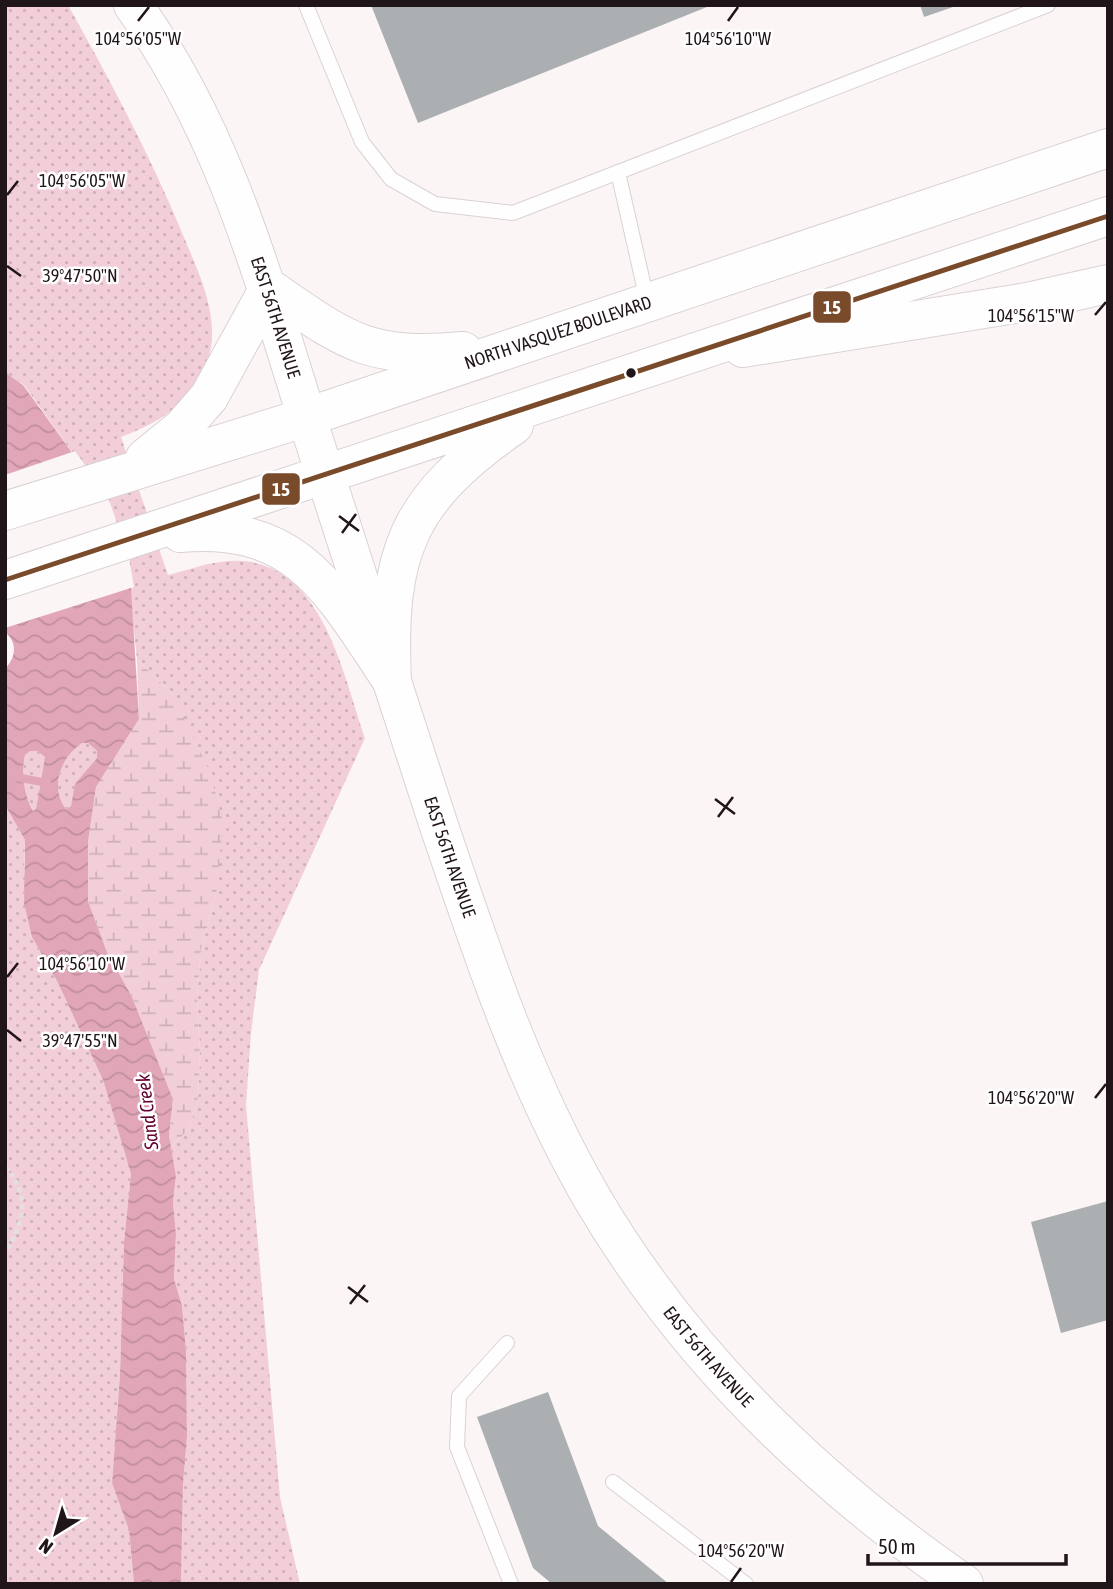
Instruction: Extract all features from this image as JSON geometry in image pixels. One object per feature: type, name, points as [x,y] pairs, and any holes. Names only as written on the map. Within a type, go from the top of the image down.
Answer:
[{"type":"main road","name":"EAST 56TH AVENUE","points":[[133,5],[169,61],[215,149],[269,288],[325,474],[392,681],[501,1004],[572,1163],[620,1242],[672,1315],[779,1434],[870,1516],[964,1584]]},
{"type":"main road","name":"NORTH VASQUEZ BOULEVARD","points":[[5,511],[307,416],[1108,148]]},
{"type":"main road","points":[[5,580],[1108,216]]},
{"type":"main road","points":[[683,358],[1027,302],[1108,284]]},
{"type":"main road","points":[[122,472],[182,428],[209,397],[269,288],[339,336],[363,347],[389,352],[426,355],[469,351],[551,333]]},
{"type":"main road","points":[[392,681],[392,603],[396,575],[411,530],[442,483],[472,454],[543,404]]},
{"type":"main road","points":[[133,538],[223,532],[249,537],[290,554],[337,599],[392,681]]},
{"type":"lane","points":[[306,5],[362,142],[391,179],[435,204],[513,213],[1048,5]]},
{"type":"lane","points":[[618,172],[648,301]]},
{"type":"lane","points":[[507,1343],[459,1396],[457,1447],[511,1584]]},
{"type":"lane","points":[[613,1482],[746,1584]]},
{"type":"path","points":[[5,1166],[16,1178],[23,1197],[23,1218],[5,1253]]},
{"type":"green space","points":[[5,5],[68,5],[143,147],[204,290],[212,333],[207,364],[200,379],[190,393],[166,414],[121,437],[168,575],[230,561],[261,564],[286,577],[307,597],[323,622],[347,681],[365,738],[259,970],[251,1033],[246,1105],[280,1497],[300,1584],[181,1584],[187,1437],[186,1350],[182,1306],[174,1280],[176,1234],[173,1202],[176,1176],[171,1147],[189,1129],[198,1099],[200,1052],[197,999],[201,949],[216,896],[172,694],[137,659],[126,559],[105,498],[24,385],[5,372]]},
{"type":"green space","points":[[137,659],[172,694],[210,772],[223,823],[216,896],[201,949],[197,999],[200,1052],[198,1099],[189,1129],[171,1147],[169,1135],[173,1099],[132,997],[107,952],[88,901],[88,842],[96,787],[139,719]]},
{"type":"green space","points":[[82,743],[88,743],[97,751],[97,758],[76,784],[71,806],[66,809],[58,791],[60,773],[68,756]]},
{"type":"green space","points":[[30,751],[37,751],[45,757],[36,810],[33,811],[25,791],[23,776],[25,755]]},
{"type":"green space","points":[[5,805],[25,840],[24,868],[32,937],[58,983],[103,1080],[131,1174],[124,1242],[120,1374],[112,1483],[129,1529],[134,1584],[5,1584]]},
{"type":"water","name":"Sand Creek","points":[[5,372],[23,385],[105,498],[131,588],[139,719],[96,787],[88,842],[88,901],[107,952],[132,997],[173,1099],[169,1135],[176,1176],[173,1202],[176,1234],[174,1279],[182,1306],[186,1350],[187,1437],[181,1584],[134,1584],[129,1530],[112,1483],[120,1374],[124,1242],[131,1174],[103,1080],[58,983],[32,937],[24,903],[25,840],[5,805],[5,669],[11,660],[14,645],[5,632]],"holes":[[[82,743],[88,743],[97,751],[97,758],[75,784],[71,806],[66,809],[58,791],[60,773],[68,756]],[[30,751],[37,751],[45,757],[36,809],[33,811],[27,798],[23,776],[25,755]]]},
{"type":"pier","points":[[75,451],[108,497],[129,558],[134,587],[5,628],[5,475]]},
{"type":"building","points":[[371,5],[712,5],[418,123]]},
{"type":"building","points":[[920,5],[956,5],[956,6],[924,17]]},
{"type":"building","points":[[1108,1201],[1108,1320],[1061,1333],[1031,1222]]},
{"type":"building","points":[[548,1392],[598,1526],[669,1584],[552,1584],[533,1568],[477,1417]]},
{"type":"waterway","points":[[5,775],[47,783]]},
{"type":"transit line","name":"15","points":[[5,580],[1108,216]]}]
